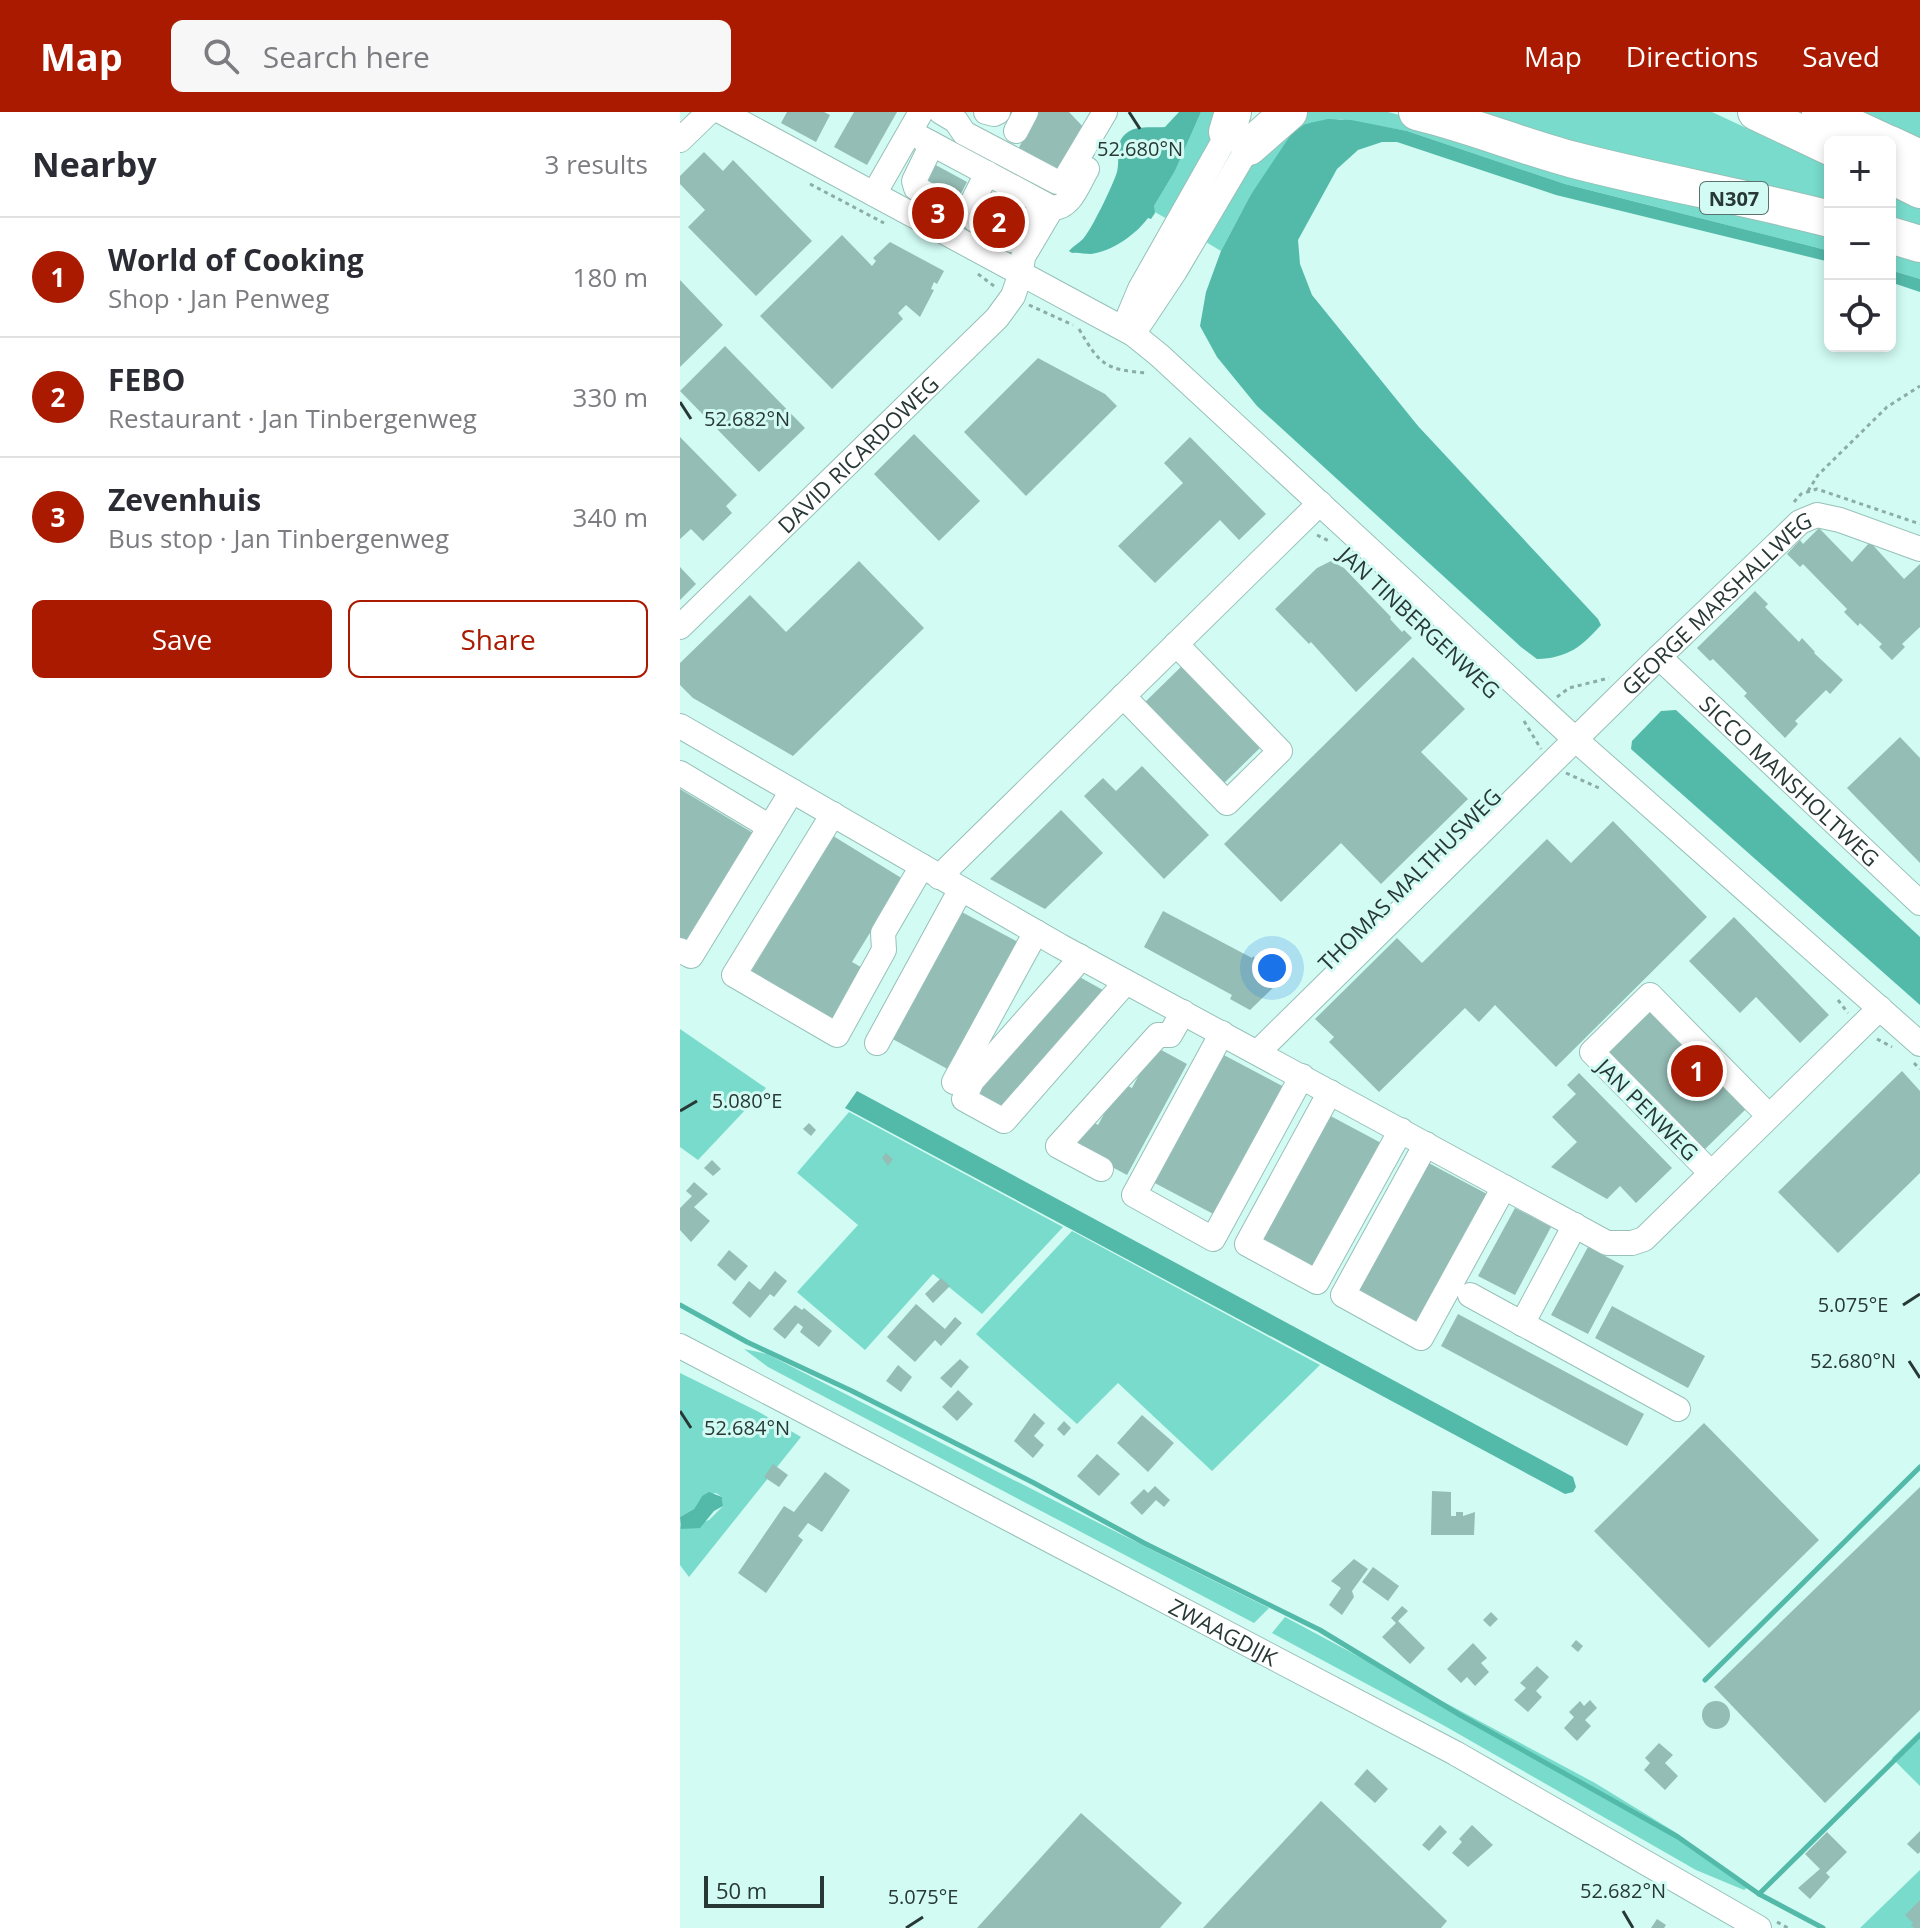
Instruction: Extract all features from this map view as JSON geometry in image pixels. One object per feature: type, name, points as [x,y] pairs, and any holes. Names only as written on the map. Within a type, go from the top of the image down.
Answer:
[{"type":"highway","points":[[1238,126],[1289,112]]},
{"type":"highway","name":"N307","points":[[1417,112],[1444,116],[1530,149],[1638,177],[1824,218]]},
{"type":"highway","points":[[1756,112],[1824,144]]},
{"type":"highway","points":[[1820,112],[1873,136]]},
{"type":"highway","points":[[1896,147],[1920,158]]},
{"type":"highway","points":[[1896,178],[1920,190]]},
{"type":"highway","points":[[1896,237],[1920,244]]},
{"type":"street","points":[[680,140],[709,112]]},
{"type":"street","name":"JAN TINBERGENWEG","points":[[722,112],[760,121],[1017,284],[1092,310],[1129,331],[1159,355],[1576,740],[1880,1008],[1910,1052]]},
{"type":"street","points":[[986,112],[998,112]]},
{"type":"street","points":[[874,194],[910,120],[932,144],[1057,182],[1064,181],[1105,112]]},
{"type":"street","points":[[1129,331],[1140,289],[1238,126],[1266,112]]},
{"type":"street","points":[[948,116],[992,163],[1046,205],[1060,208],[1066,204],[1088,168]]},
{"type":"street","points":[[1129,331],[1175,271],[1238,126]]},
{"type":"street","points":[[932,144],[914,181],[916,188],[957,211],[971,205],[992,163]]},
{"type":"street","points":[[971,205],[975,220],[1017,241],[1046,205]]},
{"type":"street","points":[[1017,284],[1023,257],[1046,205]]},
{"type":"street","name":"DAVID RICARDOWEG","points":[[680,627],[997,318],[1017,284]]},
{"type":"street","points":[[1092,310],[1105,307],[1140,289]]},
{"type":"street","points":[[833,814],[734,975],[837,1035],[884,950],[883,933],[931,872],[1123,696],[1320,503]]},
{"type":"street","name":"GEORGE MARSHALLWEG","points":[[1576,740],[1800,522],[1817,515],[1840,520],[1920,549]]},
{"type":"street","points":[[1123,696],[1227,803],[1280,751],[1176,644]]},
{"type":"street","name":"SICCO MANSHOLTWEG","points":[[1659,657],[1920,903]]},
{"type":"street","points":[[680,726],[1079,956],[1575,1225],[1522,1324]]},
{"type":"street","name":"THOMAS MALTHUSWEG","points":[[1258,1052],[1542,755],[1576,740]]},
{"type":"street","points":[[680,773],[770,827]]},
{"type":"street","points":[[680,950],[691,956],[792,791]]},
{"type":"street","points":[[877,1043],[961,889]]},
{"type":"street","points":[[954,1082],[1036,932]]},
{"type":"street","points":[[1079,956],[1074,966],[972,1081],[964,1099],[1004,1121],[1126,982]]},
{"type":"street","name":"JAN PENWEG","points":[[1711,1173],[1592,1052],[1650,995],[1769,1116]]},
{"type":"street","name":"JAN PENWEG","points":[[1575,1225],[1607,1243],[1632,1243],[1644,1239],[1880,1008]]},
{"type":"street","points":[[1101,1169],[1058,1146],[1158,1035],[1170,1035],[1183,1012]]},
{"type":"street","points":[[1222,1033],[1134,1195],[1213,1239],[1302,1076]]},
{"type":"street","points":[[1330,1092],[1247,1244],[1317,1282],[1401,1130]]},
{"type":"street","points":[[1426,1144],[1343,1295],[1421,1338],[1504,1187]]},
{"type":"street","points":[[1470,1295],[1678,1409]]},
{"type":"street","name":"ZWAAGDIJK","points":[[680,1346],[1455,1753],[1759,1928]]},
{"type":"path","points":[[802,179],[873,220],[894,227]]},
{"type":"path","points":[[971,266],[984,280],[1017,284],[1048,315],[1079,328],[1097,358],[1111,367],[1149,373]]},
{"type":"path","name":"GEORGE MARSHALLWEG","points":[[1808,491],[1818,475],[1887,407],[1920,386]]},
{"type":"path","name":"JAN TINBERGENWEG","points":[[1301,522],[1316,535],[1337,544]]},
{"type":"path","points":[[1521,718],[1542,755],[1569,776],[1600,789]]},
{"type":"path","points":[[1836,997],[1861,1026],[1883,1043],[1910,1052],[1920,1069]]},
{"type":"shaded area","points":[[1179,112],[1201,112],[1175,171],[1154,206],[1155,213],[1151,219],[1148,218],[1130,236],[1107,250],[1091,254],[1069,251],[1087,234],[1107,196],[1117,172],[1119,145],[1123,136],[1136,128],[1165,127]]},
{"type":"shaded area","points":[[1201,112],[1225,112],[1169,220],[1153,211],[1154,206],[1175,171]]},
{"type":"shaded area","points":[[1302,112],[1388,112],[1824,226],[1824,249],[1565,184],[1407,131],[1340,119],[1305,124],[1250,196],[1221,251],[1206,242],[1250,164]]},
{"type":"shaded area","points":[[1464,112],[1712,112],[1824,164],[1824,210]]},
{"type":"shaded area","points":[[1860,112],[1920,112],[1920,140]]},
{"type":"shaded area","points":[[1328,119],[1351,120],[1407,131],[1565,184],[1824,249],[1824,261],[1556,195],[1397,142],[1382,142],[1358,150],[1337,169],[1298,240],[1300,264],[1312,295],[1418,426],[1598,619],[1601,625],[1594,633],[1566,654],[1537,659],[1521,647],[1257,406],[1217,357],[1200,326],[1206,292],[1221,251],[1250,196],[1292,133],[1305,124]]},
{"type":"shaded area","points":[[1896,197],[1920,208],[1920,234],[1896,228]]},
{"type":"shaded area","points":[[1896,248],[1920,255],[1920,279],[1896,272]]},
{"type":"shaded area","points":[[1896,272],[1920,279],[1920,292],[1896,284]]},
{"type":"shaded area","points":[[1676,710],[1920,937],[1920,1005],[1631,749],[1632,741],[1661,711]]},
{"type":"shaded area","points":[[680,1029],[766,1088],[698,1160],[680,1147]]},
{"type":"shaded area","points":[[857,1091],[1573,1477],[1576,1487],[1573,1492],[1565,1494],[845,1108]]},
{"type":"shaded area","points":[[849,1112],[1063,1227],[982,1314],[933,1274],[865,1350],[797,1292],[858,1225],[797,1173]]},
{"type":"shaded area","points":[[1072,1231],[1320,1365],[1212,1471],[1118,1383],[1077,1424],[976,1334]]},
{"type":"shaded area","points":[[744,1349],[767,1354],[1269,1608],[1254,1623],[768,1367]]},
{"type":"shaded area","points":[[680,1373],[759,1412],[801,1437],[689,1577],[680,1565],[680,1525],[682,1529],[709,1520],[723,1506],[722,1497],[716,1493],[702,1496],[694,1509],[680,1517]]},
{"type":"shaded area","points":[[709,1492],[722,1497],[723,1506],[714,1511],[700,1528],[681,1529],[680,1517],[694,1509],[702,1496]]},
{"type":"shaded area","points":[[1285,1617],[1595,1783],[1675,1832],[1748,1887],[1744,1890],[1696,1870],[1443,1725],[1272,1633]]},
{"type":"shaded area","points":[[1920,1731],[1920,1786],[1892,1758]]},
{"type":"shaded area","points":[[1920,1870],[1920,1928],[1860,1928]]},
{"type":"building","points":[[787,112],[824,112],[830,115],[816,142],[781,123]]},
{"type":"building","points":[[854,112],[897,112],[867,165],[834,147]]},
{"type":"building","points":[[1038,112],[1069,112],[1087,131],[1057,179],[1016,153]]},
{"type":"building","points":[[704,152],[723,171],[733,160],[812,241],[756,296],[688,227],[705,210],[680,184],[680,176]]},
{"type":"building","points":[[932,163],[967,182],[957,201],[922,182]]},
{"type":"building","points":[[991,195],[1025,213],[1015,232],[981,214]]},
{"type":"building","points":[[842,235],[872,266],[876,261],[873,258],[890,242],[944,271],[937,284],[934,282],[931,289],[934,290],[920,317],[906,305],[898,313],[903,319],[832,389],[760,316]]},
{"type":"building","points":[[680,280],[723,325],[680,367]]},
{"type":"building","points":[[725,346],[805,428],[759,472],[680,391]]},
{"type":"building","points":[[1038,358],[1105,394],[1117,406],[1026,496],[964,432]]},
{"type":"building","points":[[914,434],[980,501],[939,541],[874,474]]},
{"type":"building","points":[[680,437],[737,495],[726,506],[732,513],[703,541],[691,529],[680,539]]},
{"type":"building","points":[[1190,437],[1266,514],[1239,540],[1220,520],[1155,583],[1118,546],[1183,483],[1164,463]]},
{"type":"building","points":[[1819,528],[1852,562],[1870,542],[1904,579],[1920,564],[1920,627],[1902,644],[1905,647],[1892,660],[1879,647],[1882,644],[1844,612],[1847,609],[1803,564],[1800,567],[1787,554],[1800,540],[1803,544]]},
{"type":"building","points":[[859,561],[924,628],[793,756],[693,698],[680,685],[680,663],[750,595],[786,632]]},
{"type":"building","points":[[1331,561],[1344,568],[1402,632],[1404,630],[1412,638],[1356,692],[1311,642],[1309,644],[1275,609],[1317,568]]},
{"type":"building","points":[[680,567],[696,584],[680,600]]},
{"type":"building","points":[[1755,591],[1768,604],[1765,607],[1799,642],[1802,638],[1843,680],[1830,694],[1826,690],[1795,721],[1798,724],[1785,738],[1744,696],[1747,693],[1713,659],[1710,661],[1697,648]]},
{"type":"building","points":[[1413,657],[1465,709],[1421,752],[1468,799],[1381,884],[1341,843],[1281,902],[1224,844]]},
{"type":"building","points":[[1185,663],[1264,744],[1219,788],[1140,707]]},
{"type":"building","points":[[1900,737],[1920,758],[1920,863],[1847,788]]},
{"type":"building","points":[[1142,766],[1209,835],[1164,879],[1084,796],[1103,778],[1116,791]]},
{"type":"building","points":[[680,789],[758,836],[693,944],[680,937]]},
{"type":"building","points":[[1061,810],[1103,853],[1045,909],[990,879]]},
{"type":"building","points":[[1613,821],[1707,917],[1556,1067],[1495,1005],[1479,1022],[1465,1008],[1379,1092],[1329,1042],[1334,1037],[1315,1019],[1397,938],[1422,963],[1547,839],[1571,863]]},
{"type":"building","points":[[830,834],[903,879],[852,962],[866,970],[833,1025],[749,975]]},
{"type":"building","points":[[958,910],[1022,944],[953,1072],[889,1037]]},
{"type":"building","points":[[1163,911],[1253,956],[1279,982],[1250,1010],[1230,999],[1232,995],[1144,947]]},
{"type":"building","points":[[1734,917],[1829,1015],[1800,1043],[1756,997],[1740,1013],[1689,961]]},
{"type":"building","points":[[1076,975],[1110,994],[1006,1111],[972,1092]]},
{"type":"building","points":[[1648,1006],[1747,1108],[1701,1153],[1602,1051]]},
{"type":"building","points":[[1154,1046],[1187,1064],[1127,1175],[1073,1146],[1088,1119],[1098,1125],[1121,1083],[1132,1088]]},
{"type":"building","points":[[1220,1053],[1288,1089],[1219,1217],[1151,1181]]},
{"type":"building","points":[[1902,1071],[1920,1091],[1920,1173],[1838,1253],[1778,1192]]},
{"type":"building","points":[[1579,1073],[1672,1168],[1636,1203],[1620,1186],[1607,1199],[1551,1167],[1577,1142],[1552,1117],[1576,1094],[1567,1085]]},
{"type":"building","points":[[1325,1113],[1383,1144],[1315,1272],[1256,1240]]},
{"type":"building","points":[[809,1123],[816,1130],[811,1136],[803,1129]]},
{"type":"building","points":[[886,1153],[893,1159],[888,1166],[882,1158]]},
{"type":"building","points":[[712,1160],[721,1169],[713,1176],[704,1168]]},
{"type":"building","points":[[1423,1160],[1487,1194],[1415,1326],[1351,1292]]},
{"type":"building","points":[[694,1182],[708,1194],[694,1207],[710,1221],[691,1242],[680,1230],[680,1208],[692,1196],[686,1191]]},
{"type":"building","points":[[1515,1208],[1551,1227],[1515,1295],[1478,1276]]},
{"type":"building","points":[[1588,1247],[1624,1266],[1588,1334],[1551,1315]]},
{"type":"building","points":[[729,1250],[748,1266],[735,1281],[717,1265]]},
{"type":"building","points":[[775,1271],[787,1281],[774,1297],[770,1294],[750,1318],[732,1303],[749,1281],[760,1290]]},
{"type":"building","points":[[941,1278],[950,1286],[933,1303],[925,1294]]},
{"type":"building","points":[[916,1304],[945,1329],[955,1317],[962,1323],[941,1346],[935,1340],[915,1362],[887,1337]]},
{"type":"building","points":[[795,1305],[802,1310],[804,1308],[832,1331],[819,1347],[800,1332],[803,1327],[798,1323],[785,1339],[773,1329]]},
{"type":"building","points":[[1612,1306],[1705,1356],[1688,1388],[1595,1338]]},
{"type":"building","points":[[1458,1314],[1644,1414],[1627,1446],[1441,1346]]},
{"type":"building","points":[[960,1359],[969,1367],[951,1388],[940,1378]]},
{"type":"building","points":[[898,1365],[912,1377],[901,1392],[886,1381]]},
{"type":"building","points":[[958,1390],[973,1404],[957,1421],[942,1407]]},
{"type":"building","points":[[1034,1413],[1045,1423],[1034,1436],[1044,1445],[1033,1458],[1014,1441]]},
{"type":"building","points":[[1142,1415],[1174,1443],[1148,1472],[1117,1443]]},
{"type":"building","points":[[1064,1421],[1071,1428],[1064,1436],[1057,1429]]},
{"type":"building","points":[[1704,1423],[1819,1540],[1709,1648],[1594,1531]]},
{"type":"building","points":[[1097,1454],[1120,1474],[1099,1496],[1077,1476]]},
{"type":"building","points":[[773,1464],[788,1475],[779,1487],[764,1477]]},
{"type":"building","points":[[825,1472],[850,1490],[822,1532],[808,1523],[798,1536],[803,1540],[766,1593],[738,1573],[784,1506],[794,1512]]},
{"type":"building","points":[[1155,1486],[1170,1500],[1164,1507],[1156,1500],[1142,1515],[1130,1503],[1144,1489],[1148,1493]]},
{"type":"building","points":[[1920,1487],[1920,1710],[1825,1803],[1714,1687]]},
{"type":"building","points":[[1432,1491],[1451,1492],[1451,1516],[1456,1516],[1456,1512],[1463,1512],[1463,1516],[1475,1512],[1474,1535],[1431,1535]]},
{"type":"building","points":[[1354,1559],[1368,1569],[1352,1591],[1354,1597],[1342,1615],[1329,1605],[1341,1588],[1331,1581]]},
{"type":"building","points":[[1373,1567],[1399,1586],[1388,1601],[1362,1582]]},
{"type":"building","points":[[1402,1606],[1408,1611],[1398,1621],[1425,1648],[1410,1664],[1382,1637],[1396,1623],[1391,1618]]},
{"type":"building","points":[[1491,1612],[1498,1619],[1490,1627],[1483,1620]]},
{"type":"building","points":[[1576,1640],[1583,1646],[1578,1652],[1571,1646]]},
{"type":"building","points":[[1473,1643],[1487,1658],[1481,1663],[1489,1672],[1475,1686],[1467,1677],[1461,1683],[1447,1669]]},
{"type":"building","points":[[1537,1666],[1549,1677],[1536,1691],[1542,1697],[1528,1712],[1514,1700],[1526,1688],[1520,1683]]},
{"type":"building","points":[[1590,1700],[1597,1708],[1585,1720],[1591,1726],[1577,1741],[1564,1728],[1574,1717],[1569,1712],[1580,1701],[1584,1706]]},
{"type":"building","points":[[1716,1701],[1726,1705],[1730,1715],[1726,1725],[1716,1729],[1706,1725],[1702,1715],[1706,1705]]},
{"type":"building","points":[[1659,1743],[1673,1755],[1665,1763],[1678,1776],[1665,1790],[1644,1770],[1650,1763],[1645,1758]]},
{"type":"building","points":[[1367,1769],[1388,1789],[1375,1803],[1354,1784]]},
{"type":"building","points":[[1321,1801],[1447,1921],[1441,1928],[1203,1928]]},
{"type":"building","points":[[1081,1813],[1182,1903],[1160,1928],[977,1928]]},
{"type":"building","points":[[1440,1825],[1447,1832],[1429,1851],[1422,1845]]},
{"type":"building","points":[[1472,1825],[1493,1845],[1468,1867],[1452,1853],[1462,1842],[1459,1839]]},
{"type":"building","points":[[1920,1831],[1920,1852],[1918,1854],[1907,1844]]},
{"type":"building","points":[[1827,1832],[1847,1852],[1826,1873],[1830,1877],[1810,1899],[1798,1888],[1820,1869],[1805,1854]]},
{"type":"building","points":[[1920,1900],[1920,1928],[1914,1928],[1905,1915]]},
{"type":"building","points":[[1657,1919],[1666,1925],[1664,1928],[1651,1928]]},
{"type":"waterway","points":[[680,1305],[747,1342],[852,1391],[1034,1483],[1144,1543],[1320,1630],[1460,1715],[1678,1837],[1759,1894],[1823,1928]]},
{"type":"waterway","points":[[1705,1680],[1920,1467]]},
{"type":"waterway","points":[[1759,1894],[1920,1735]]},
{"type":"place","name":"Zevenhuis","points":[[938,213]]},
{"type":"place","name":"FEBO","points":[[999,222]]},
{"type":"place","name":"World of Cooking","points":[[1697,1071]]}]
